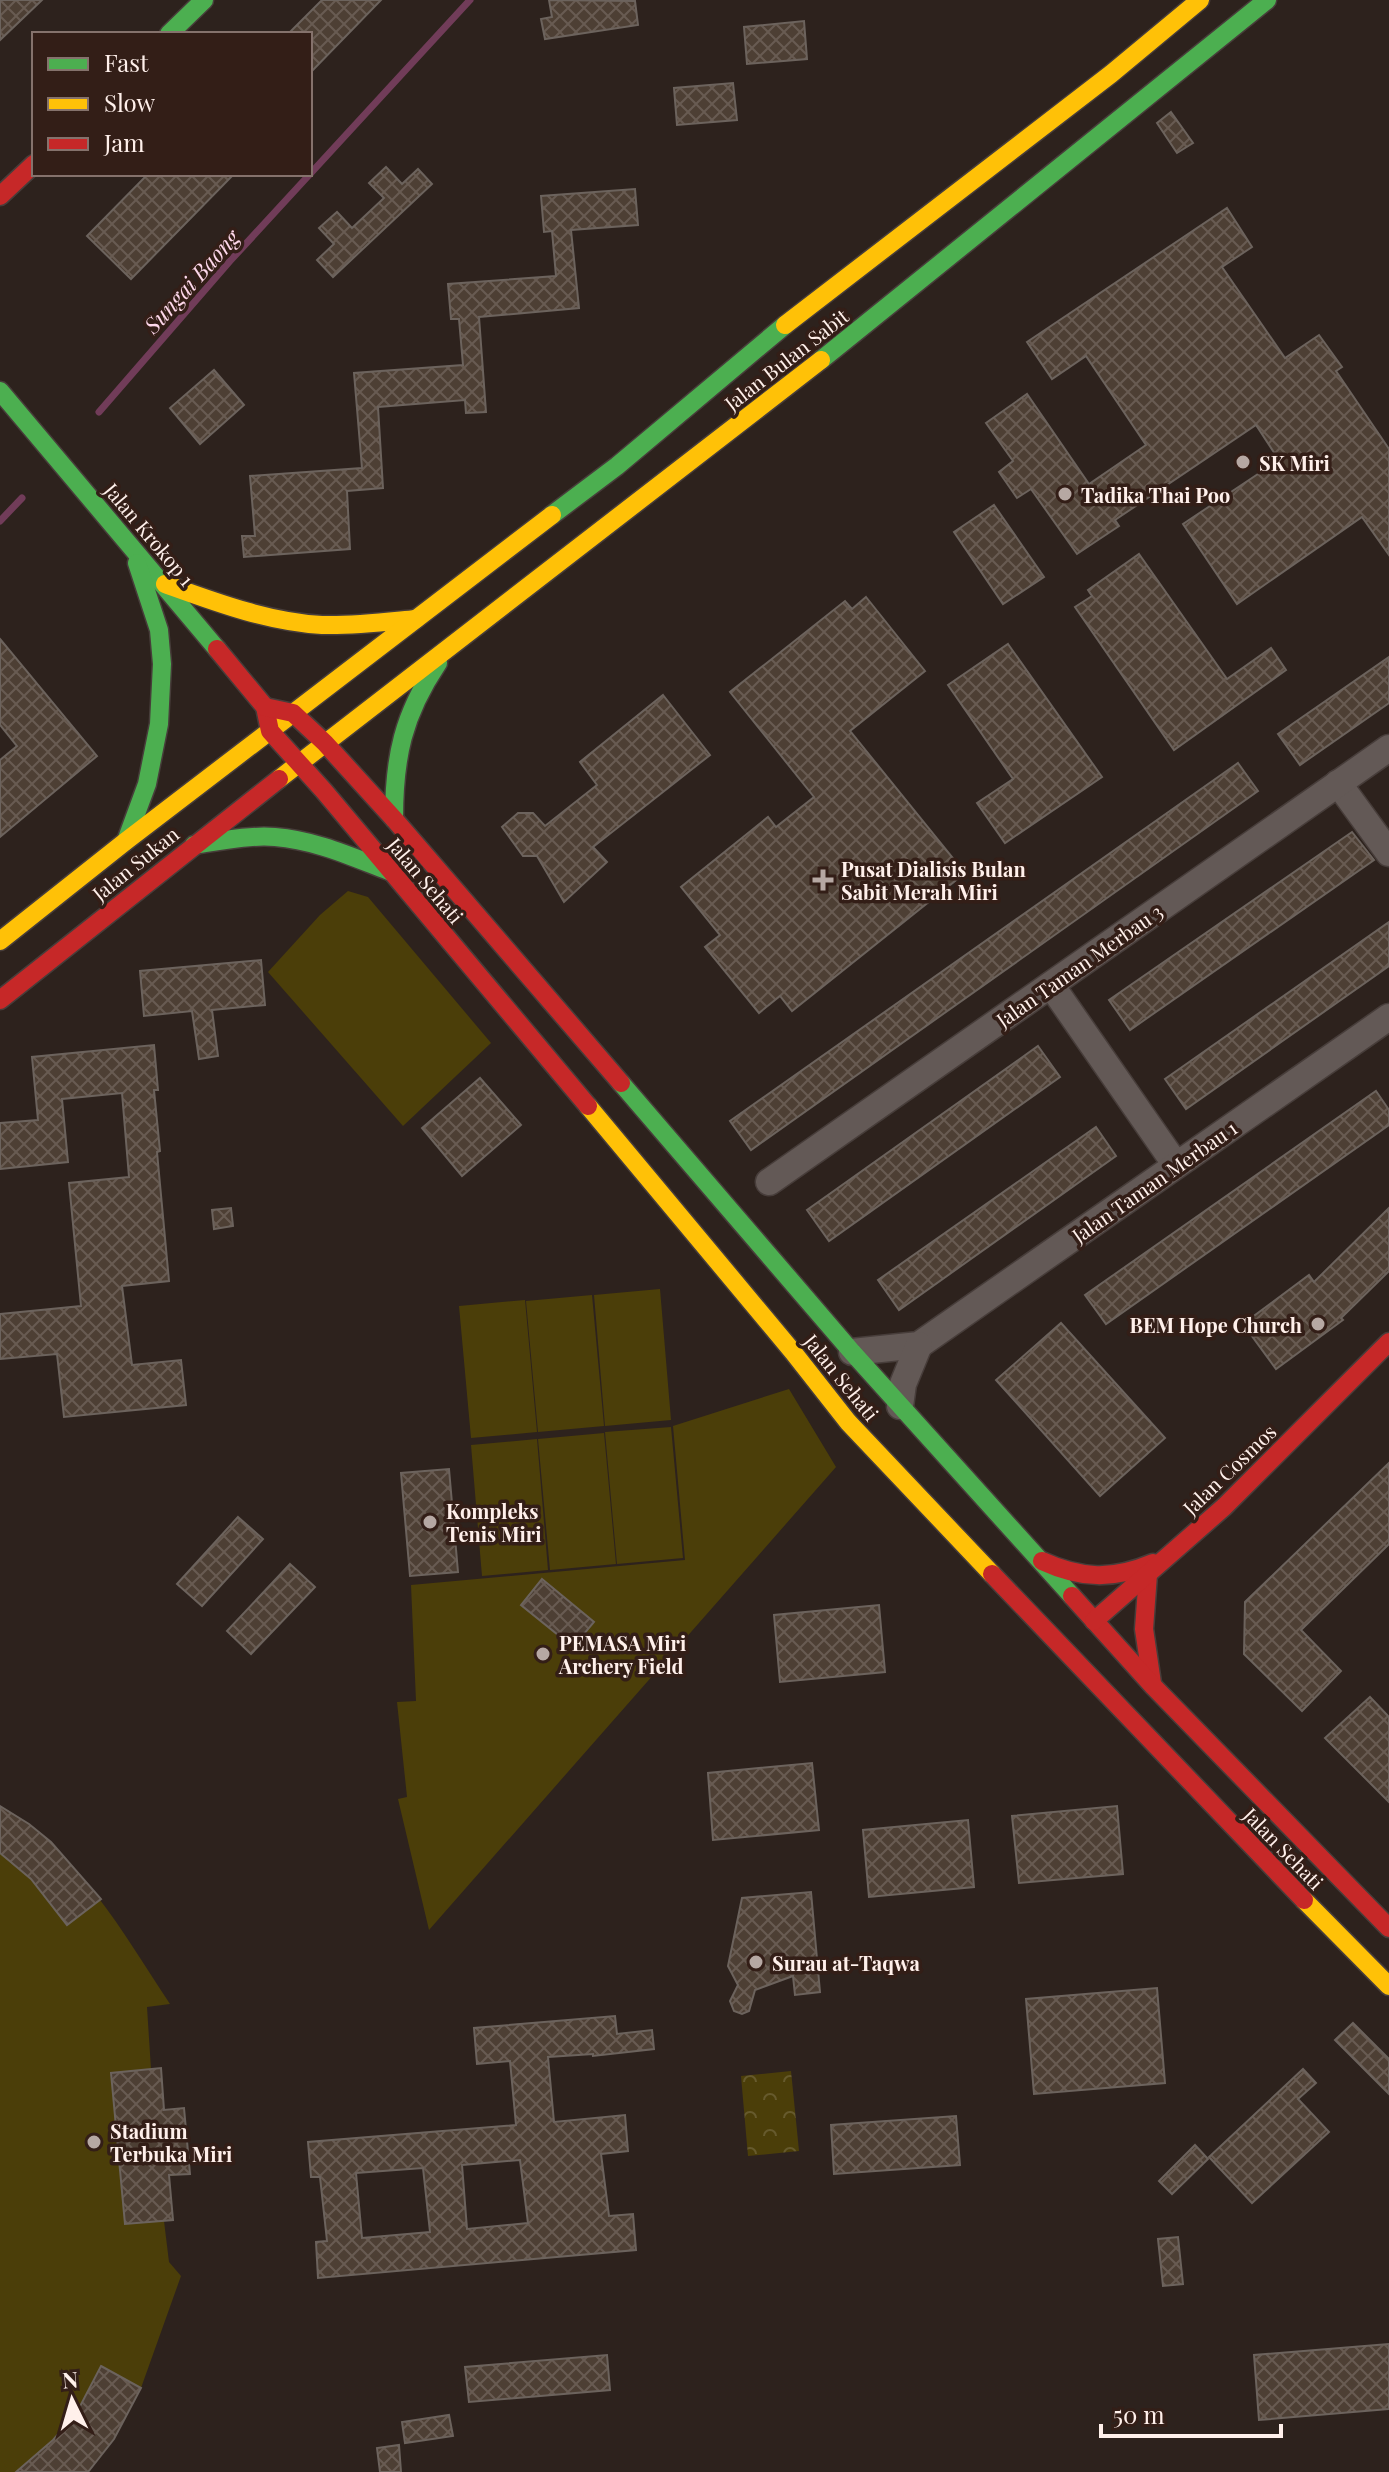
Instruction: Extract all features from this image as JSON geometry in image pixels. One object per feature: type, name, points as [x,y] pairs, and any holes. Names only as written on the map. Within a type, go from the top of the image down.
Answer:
[{"type":"main road","points":[[171,32],[204,0]]},
{"type":"main road","name":"Jalan Bulan Sabit","points":[[293,713],[617,466],[817,298],[1111,74],[1200,0]]},
{"type":"main road","name":"Jalan Bulan Sabit","points":[[325,743],[851,337],[1267,0]]},
{"type":"main road","points":[[0,196],[32,166]]},
{"type":"main road","name":"Jalan Krokop 1","points":[[0,391],[165,584],[265,707]]},
{"type":"main road","points":[[126,841],[147,784],[159,724],[162,664],[159,630],[130,545]]},
{"type":"main road","points":[[165,584],[232,608],[294,622],[357,625],[416,619]]},
{"type":"main road","points":[[394,819],[393,771],[404,725],[425,682],[451,645]]},
{"type":"main road","points":[[270,731],[265,707],[293,713]]},
{"type":"main road","name":"Jalan Sukan","points":[[0,941],[293,713]]},
{"type":"main road","name":"Jalan Sehati","points":[[293,713],[325,743],[394,819],[900,1406],[1153,1686],[1389,1928]]},
{"type":"main road","name":"Jalan Sehati","points":[[270,731],[300,762],[793,1352],[848,1422],[1233,1828],[1389,1986]]},
{"type":"main road","name":"Jalan Sukan","points":[[0,1000],[325,743]]},
{"type":"main road","points":[[193,846],[241,838],[274,837],[316,844],[390,872]]},
{"type":"main road","name":"Jalan Cosmos","points":[[1094,1621],[1224,1507],[1389,1342]]},
{"type":"main road","points":[[848,1422],[863,1424],[875,1432],[1035,1599],[1054,1610],[1094,1621],[1101,1659],[1110,1676],[1223,1794],[1233,1828]]},
{"type":"main road","points":[[1040,1560],[1066,1573],[1095,1578],[1124,1575],[1171,1553]]},
{"type":"main road","points":[[1148,1574],[1142,1630],[1145,1658],[1153,1686]]},
{"type":"street","name":"Jalan Taman Merbau 3","points":[[769,1182],[1389,748]]},
{"type":"street","points":[[1338,783],[1389,853]]},
{"type":"street","points":[[1051,985],[1176,1165]]},
{"type":"street","name":"Jalan Taman Merbau 1","points":[[919,1345],[1389,1017]]},
{"type":"street","points":[[852,1352],[919,1345],[903,1384],[900,1406]]},
{"type":"green space","points":[[348,891],[368,897],[491,1043],[403,1126],[268,972],[320,915]]},
{"type":"green space","points":[[660,1289],[671,1420],[605,1426],[594,1295]]},
{"type":"green space","points":[[592,1295],[604,1426],[538,1432],[526,1301]]},
{"type":"green space","points":[[525,1300],[537,1432],[471,1438],[459,1306]]},
{"type":"green space","name":"PEMASA Miri Archery Field","points":[[789,1389],[836,1467],[429,1930],[398,1799],[407,1797],[397,1702],[416,1701],[411,1585],[685,1560],[673,1426]]},
{"type":"green space","points":[[671,1427],[683,1558],[617,1564],[605,1432]]},
{"type":"green space","points":[[604,1433],[616,1564],[550,1570],[538,1439]]},
{"type":"green space","points":[[537,1439],[548,1570],[482,1576],[471,1445]]},
{"type":"green space","name":"Stadium Terbuka Miri","points":[[0,1806],[28,1825],[76,1870],[115,1921],[170,2004],[147,2007],[151,2069],[161,2069],[164,2110],[184,2108],[190,2174],[169,2176],[164,2221],[169,2262],[181,2276],[141,2388],[114,2439],[88,2472],[0,2472]]},
{"type":"green space","points":[[791,2071],[799,2151],[748,2156],[741,2076]]},
{"type":"building","points":[[0,0],[42,0],[0,40]]},
{"type":"building","points":[[322,0],[381,0],[312,71],[312,32],[290,32]]},
{"type":"building","points":[[549,0],[635,1],[638,25],[545,39],[541,19],[552,17]]},
{"type":"building","points":[[804,21],[807,59],[747,64],[744,27]]},
{"type":"building","points":[[733,83],[737,120],[677,125],[674,88]]},
{"type":"building","points":[[1171,112],[1193,143],[1177,153],[1157,123]]},
{"type":"building","points":[[386,167],[402,184],[418,169],[432,184],[333,277],[317,260],[334,244],[319,228],[337,212],[352,228],[384,198],[369,183]]},
{"type":"building","points":[[146,176],[232,176],[131,279],[87,236]]},
{"type":"building","points":[[635,189],[638,225],[571,230],[579,308],[479,317],[486,412],[466,413],[465,400],[378,407],[383,488],[347,491],[350,549],[244,557],[242,536],[255,536],[250,476],[362,468],[354,373],[463,365],[459,319],[451,319],[448,284],[556,276],[552,231],[544,232],[541,196]]},
{"type":"building","points":[[1227,208],[1252,247],[1222,267],[1285,358],[1319,335],[1342,367],[1336,371],[1389,449],[1389,555],[1362,517],[1237,604],[1183,524],[1279,460],[1256,425],[1115,520],[1119,526],[1077,554],[1031,489],[1017,498],[999,472],[1013,461],[986,423],[1027,394],[1089,484],[1146,445],[1086,356],[1052,379],[1027,342]]},
{"type":"building","points":[[214,370],[244,405],[200,444],[170,408]]},
{"type":"building","points":[[994,505],[1044,577],[1003,604],[954,532]]},
{"type":"building","points":[[1139,554],[1227,679],[1271,648],[1286,670],[1174,750],[1075,607],[1092,596],[1088,590]]},
{"type":"building","name":"Pusat Dialisis Bulan Sabit Merah Miri","points":[[866,597],[925,671],[850,731],[965,873],[792,1011],[780,996],[759,1013],[705,947],[720,935],[681,887],[768,817],[776,827],[814,797],[730,692],[845,601],[852,609]]},
{"type":"building","points":[[0,639],[97,756],[0,837],[0,760],[17,746],[0,725]]},
{"type":"building","points":[[1008,644],[1102,777],[1005,843],[977,803],[1013,779],[948,685]]},
{"type":"building","points":[[1389,657],[1389,703],[1300,765],[1278,734]]},
{"type":"building","points":[[663,695],[710,755],[593,847],[607,862],[564,902],[537,856],[523,856],[502,827],[518,813],[533,813],[545,826],[597,785],[580,762]]},
{"type":"building","points":[[1238,763],[1258,791],[751,1150],[730,1121]]},
{"type":"building","points":[[1352,832],[1374,860],[1130,1030],[1109,1000]]},
{"type":"building","points":[[1389,922],[1389,966],[1186,1109],[1165,1079]]},
{"type":"building","points":[[261,960],[265,1005],[212,1010],[218,1056],[199,1059],[192,1011],[144,1016],[140,971]]},
{"type":"building","points":[[154,1045],[158,1090],[154,1090],[160,1151],[157,1152],[169,1281],[122,1286],[132,1365],[181,1360],[186,1405],[64,1417],[57,1354],[0,1359],[0,1314],[81,1306],[69,1183],[129,1177],[122,1093],[62,1099],[68,1162],[0,1169],[0,1123],[38,1120],[32,1057]]},
{"type":"building","points":[[1038,1046],[1060,1077],[829,1241],[807,1210]]},
{"type":"building","points":[[480,1078],[521,1125],[462,1176],[422,1128]]},
{"type":"building","points":[[1376,1091],[1389,1110],[1389,1125],[1106,1324],[1085,1295]]},
{"type":"building","points":[[1096,1127],[1116,1156],[899,1310],[878,1280]]},
{"type":"building","points":[[231,1208],[233,1226],[214,1229],[212,1210]]},
{"type":"building","points":[[1389,1208],[1389,1271],[1341,1318],[1343,1320],[1276,1369],[1243,1324],[1309,1275],[1314,1282]]},
{"type":"building","points":[[1061,1323],[1165,1438],[1100,1496],[996,1380]]},
{"type":"building","points":[[1389,1463],[1389,1544],[1301,1630],[1341,1671],[1302,1711],[1244,1654],[1245,1602]]},
{"type":"building","name":"Kompleks Tenis Miri","points":[[449,1469],[458,1572],[410,1576],[401,1473]]},
{"type":"building","points":[[238,1517],[263,1539],[202,1606],[177,1584]]},
{"type":"building","points":[[290,1564],[315,1587],[251,1654],[227,1631]]},
{"type":"building","points":[[542,1579],[594,1622],[573,1647],[521,1605]]},
{"type":"building","points":[[879,1605],[885,1672],[780,1682],[774,1615]]},
{"type":"building","points":[[1370,1697],[1389,1717],[1389,1802],[1325,1738]]},
{"type":"building","points":[[812,1763],[819,1830],[713,1840],[708,1773]]},
{"type":"building","points":[[0,1806],[51,1842],[101,1899],[67,1925],[31,1879],[0,1853]]},
{"type":"building","points":[[1117,1806],[1123,1874],[1019,1883],[1012,1816]]},
{"type":"building","points":[[968,1820],[974,1887],[869,1897],[863,1830]]},
{"type":"building","points":[[811,1892],[820,1992],[795,1995],[793,1976],[755,1990],[749,2011],[742,2014],[734,2011],[730,2001],[738,1985],[728,1966],[742,1898]]},
{"type":"building","points":[[1157,1988],[1165,2083],[1034,2094],[1026,1999]]},
{"type":"building","points":[[615,2016],[617,2034],[652,2030],[654,2049],[548,2057],[554,2122],[625,2115],[628,2151],[601,2154],[609,2216],[633,2214],[636,2250],[318,2278],[316,2242],[327,2241],[320,2177],[311,2177],[308,2142],[516,2125],[510,2061],[477,2064],[474,2028]],"holes":[[[520,2160],[528,2223],[467,2229],[462,2165]],[[423,2168],[430,2232],[362,2238],[356,2173]]]},
{"type":"building","points":[[1353,2023],[1389,2059],[1389,2094],[1335,2040]]},
{"type":"building","points":[[161,2068],[164,2110],[184,2108],[190,2174],[169,2175],[173,2220],[125,2224],[111,2073]]},
{"type":"building","points":[[1303,2069],[1316,2083],[1298,2099],[1329,2132],[1252,2203],[1209,2157]]},
{"type":"building","points":[[956,2116],[960,2165],[834,2174],[831,2125]]},
{"type":"building","points":[[1195,2145],[1208,2159],[1172,2194],[1159,2181]]},
{"type":"building","points":[[1178,2237],[1183,2284],[1163,2286],[1158,2239]]},
{"type":"building","points":[[1389,2344],[1389,2409],[1259,2420],[1254,2355]]},
{"type":"building","points":[[607,2355],[610,2390],[469,2402],[465,2367]]},
{"type":"building","points":[[101,2366],[141,2388],[114,2439],[88,2472],[16,2472],[53,2440],[76,2414]]},
{"type":"building","points":[[449,2415],[453,2436],[405,2443],[402,2422]]},
{"type":"building","points":[[399,2445],[401,2472],[380,2472],[377,2448]]},
{"type":"waterway","name":"Sungai Baong","points":[[312,172],[470,0]]},
{"type":"waterway","name":"Sungai Baong","points":[[99,412],[308,176]]},
{"type":"waterway","name":"Sungai Baong","points":[[0,521],[22,498]]},
{"type":"traffic: fast","points":[[171,32],[204,0]]},
{"type":"traffic: fast","points":[[821,360],[1267,0]]},
{"type":"traffic: fast","points":[[552,515],[617,466],[785,325]]},
{"type":"traffic: fast","points":[[0,391],[217,649]]},
{"type":"traffic: fast","points":[[126,841],[147,784],[159,724],[162,664],[159,630],[137,563]]},
{"type":"traffic: fast","points":[[394,819],[396,776],[403,737],[416,701],[438,663]]},
{"type":"traffic: fast","points":[[194,845],[275,837],[333,850],[389,871]]},
{"type":"traffic: fast","points":[[621,1083],[852,1352],[1072,1596]]},
{"type":"traffic: slow","points":[[785,325],[1111,74],[1200,0]]},
{"type":"traffic: slow","points":[[279,779],[821,360]]},
{"type":"traffic: slow","points":[[0,941],[552,515]]},
{"type":"traffic: slow","points":[[165,584],[242,610],[302,623],[346,625],[416,619]]},
{"type":"traffic: slow","points":[[588,1106],[848,1422],[992,1574]]},
{"type":"traffic: slow","points":[[1304,1900],[1389,1986]]},
{"type":"traffic: jam","points":[[0,196],[32,166]]},
{"type":"traffic: jam","points":[[217,649],[265,707],[270,731],[588,1106]]},
{"type":"traffic: jam","points":[[265,707],[293,713],[325,743],[621,1083]]},
{"type":"traffic: jam","points":[[0,1000],[279,779]]},
{"type":"traffic: jam","points":[[1094,1621],[1224,1507],[1389,1342]]},
{"type":"traffic: jam","points":[[1042,1561],[1070,1571],[1097,1575],[1111,1575],[1153,1563]]},
{"type":"traffic: jam","points":[[992,1574],[1304,1900]]},
{"type":"traffic: jam","points":[[1148,1574],[1144,1629],[1152,1683]]},
{"type":"traffic: jam","points":[[1072,1596],[1153,1686],[1389,1928]]},
{"type":"place","name":"SK Miri","points":[[1243,462]]},
{"type":"place","name":"Tadika Thai Poo","points":[[1065,494]]},
{"type":"place","name":"Pusat Dialisis Bulan Sabit Merah Miri","points":[[823,880]]},
{"type":"place","name":"BEM Hope Church","points":[[1318,1324]]},
{"type":"place","name":"Kompleks Tenis Miri","points":[[430,1522]]},
{"type":"place","name":"PEMASA Miri Archery Field","points":[[543,1654]]},
{"type":"place","name":"Surau at-Taqwa","points":[[756,1962]]},
{"type":"place","name":"Stadium Terbuka Miri","points":[[94,2142]]}]
